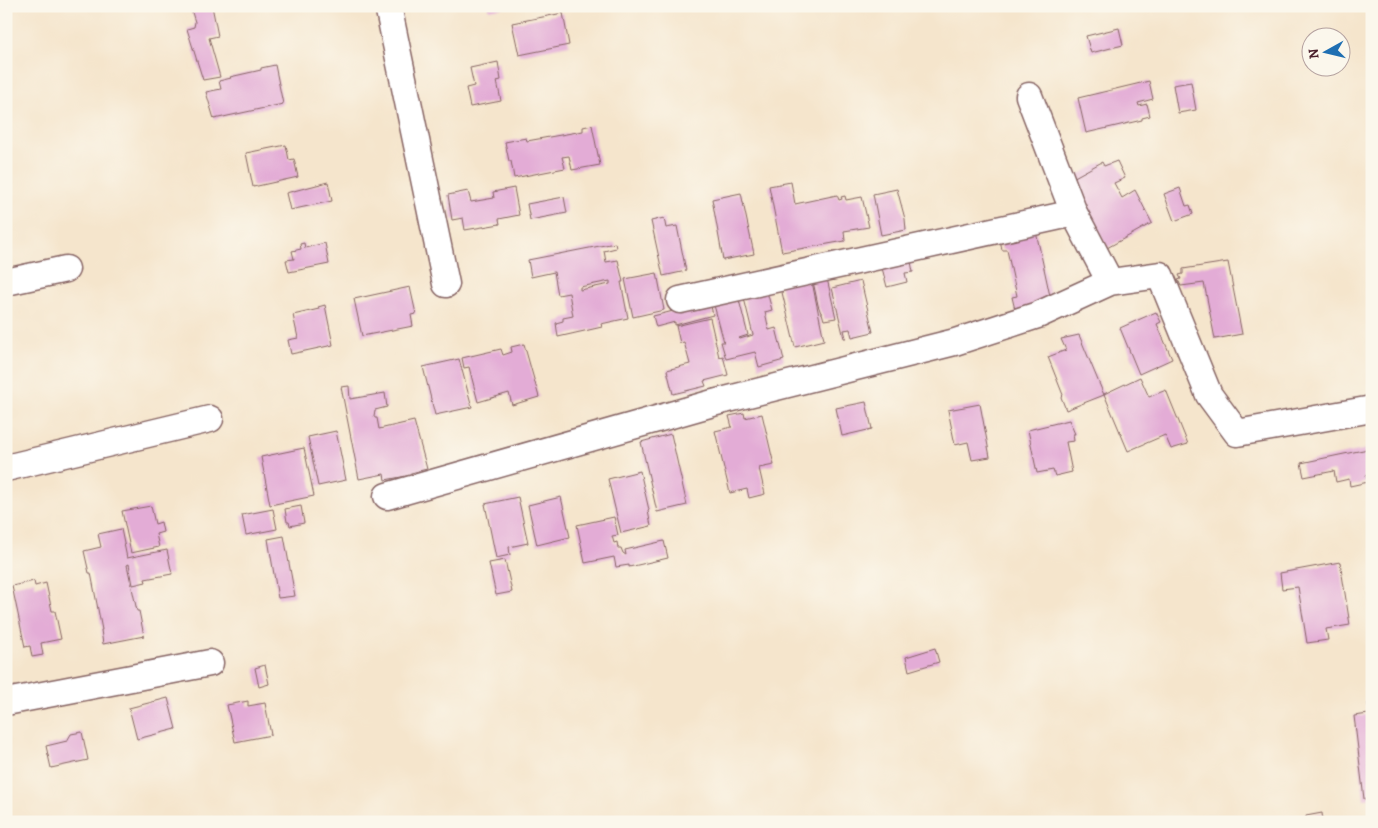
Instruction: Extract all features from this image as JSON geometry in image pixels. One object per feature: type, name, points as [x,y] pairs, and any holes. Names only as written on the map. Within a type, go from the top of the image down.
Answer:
[{"type":"street","points":[[388,6],[446,284]]},
{"type":"street","points":[[1029,96],[1074,214],[1110,282]]},
{"type":"street","points":[[680,300],[1074,214]]},
{"type":"street","points":[[6,282],[66,269]]},
{"type":"street","points":[[388,496],[713,403],[955,342],[1038,315],[1110,282],[1160,275],[1209,395],[1237,433],[1372,409]]},
{"type":"street","points":[[6,468],[210,419]]},
{"type":"street","points":[[6,702],[210,663]]},
{"type":"building","points":[[190,6],[212,6],[218,36],[209,38],[220,77],[203,80],[187,29],[194,27],[195,22]]},
{"type":"building","points":[[489,6],[507,6],[507,7],[489,10]]},
{"type":"building","points":[[563,13],[569,45],[519,55],[512,23]]},
{"type":"building","points":[[1119,28],[1123,45],[1091,53],[1086,36]]},
{"type":"building","points":[[498,62],[501,80],[497,81],[501,101],[470,107],[466,88],[474,86],[470,68]]},
{"type":"building","points":[[275,65],[283,104],[214,119],[206,92],[221,89],[219,81]]},
{"type":"building","points":[[1149,81],[1153,99],[1138,103],[1139,106],[1147,104],[1150,116],[1142,118],[1142,120],[1086,133],[1078,98]]},
{"type":"building","points":[[1191,82],[1196,110],[1178,113],[1173,85]]},
{"type":"building","points":[[592,125],[600,165],[572,170],[569,156],[562,157],[565,168],[514,178],[505,142],[526,138],[527,141],[583,131],[583,127]]},
{"type":"building","points":[[286,145],[289,160],[294,159],[298,177],[253,187],[246,153]]},
{"type":"building","points":[[1117,161],[1125,178],[1114,183],[1122,198],[1135,190],[1152,223],[1107,248],[1069,180],[1102,162],[1104,166]]},
{"type":"building","points":[[328,182],[332,201],[290,210],[286,193]]},
{"type":"building","points":[[791,182],[795,204],[837,195],[839,200],[845,196],[846,200],[862,197],[869,227],[844,231],[845,241],[782,252],[769,186]]},
{"type":"building","points":[[514,188],[519,215],[499,219],[500,224],[465,230],[463,218],[452,220],[448,195],[468,191],[471,202],[494,198],[493,192]]},
{"type":"building","points":[[1180,188],[1186,206],[1190,205],[1193,214],[1174,221],[1164,194]]},
{"type":"building","points":[[897,189],[906,230],[881,235],[873,194]]},
{"type":"building","points":[[741,193],[754,254],[723,260],[712,199]]},
{"type":"building","points":[[564,197],[567,213],[530,220],[527,204]]},
{"type":"building","points":[[664,218],[666,228],[677,226],[686,271],[663,276],[651,221]]},
{"type":"building","points":[[1035,227],[1050,296],[1017,318],[1012,297],[1017,296],[1007,250],[1002,250],[999,233]]},
{"type":"building","points":[[304,243],[305,248],[325,243],[329,264],[289,272],[286,260],[294,259],[292,251],[301,249],[300,244]]},
{"type":"building","points":[[615,243],[616,248],[604,251],[606,262],[618,260],[628,318],[601,324],[602,327],[558,337],[556,323],[563,321],[563,318],[573,316],[569,293],[558,295],[554,272],[531,277],[528,260]],"holes":[[[610,281],[610,284],[580,290],[580,287]]]},
{"type":"building","points":[[910,257],[913,272],[905,273],[907,282],[887,287],[881,264]]},
{"type":"building","points":[[1228,262],[1242,334],[1215,339],[1204,283],[1181,286],[1178,280],[1181,279],[1179,275],[1183,274],[1183,269]]},
{"type":"building","points":[[657,273],[664,310],[633,317],[625,279]]},
{"type":"building","points":[[826,274],[836,318],[824,320],[818,305],[812,277]]},
{"type":"building","points":[[811,277],[824,340],[795,347],[780,284]]},
{"type":"building","points":[[861,281],[873,332],[852,337],[850,329],[844,330],[846,338],[844,338],[832,288]]},
{"type":"building","points":[[410,287],[416,314],[411,315],[413,326],[362,336],[354,299]]},
{"type":"building","points":[[766,288],[772,310],[765,312],[769,330],[776,328],[784,360],[759,367],[755,352],[726,359],[721,342],[724,342],[714,305],[739,300],[748,335],[739,338],[753,335],[743,294]]},
{"type":"building","points":[[710,302],[713,315],[675,325],[675,322],[656,327],[653,316]]},
{"type":"building","points":[[325,305],[333,345],[291,354],[288,340],[298,338],[293,315],[319,309],[318,307]]},
{"type":"building","points":[[1156,312],[1161,322],[1157,324],[1172,359],[1139,374],[1120,328]]},
{"type":"building","points":[[710,318],[719,357],[723,356],[728,375],[704,381],[706,386],[673,394],[667,370],[690,364],[684,342],[680,343],[676,326]]},
{"type":"building","points":[[1079,335],[1104,395],[1066,410],[1061,397],[1063,395],[1048,357],[1066,350],[1061,339]]},
{"type":"building","points":[[524,344],[539,397],[512,405],[509,393],[478,402],[469,367],[464,368],[462,358],[501,349],[503,355],[512,352],[511,347]]},
{"type":"building","points":[[459,359],[472,407],[435,415],[423,367]]},
{"type":"building","points":[[1140,377],[1149,397],[1166,390],[1188,444],[1171,449],[1165,435],[1128,451],[1104,394]]},
{"type":"building","points":[[349,386],[350,399],[385,393],[387,407],[375,410],[374,416],[377,418],[379,429],[414,421],[427,469],[411,473],[412,475],[385,480],[384,474],[359,479],[341,387]]},
{"type":"building","points":[[866,402],[872,429],[842,436],[836,408]]},
{"type":"building","points":[[980,404],[990,457],[972,460],[968,442],[955,445],[948,410]]},
{"type":"building","points":[[744,413],[745,418],[762,414],[774,465],[759,468],[765,494],[749,498],[747,489],[730,493],[715,431],[732,427],[729,416]]},
{"type":"building","points":[[1069,420],[1075,434],[1073,434],[1074,441],[1066,442],[1072,472],[1055,476],[1053,470],[1037,473],[1028,430]]},
{"type":"building","points":[[336,431],[346,480],[318,486],[308,437]]},
{"type":"building","points":[[671,434],[687,505],[657,512],[641,442]]},
{"type":"building","points":[[304,448],[314,496],[270,505],[261,457]]},
{"type":"building","points":[[1368,449],[1372,474],[1366,475],[1368,482],[1350,486],[1349,479],[1336,482],[1334,471],[1304,477],[1301,463]]},
{"type":"building","points":[[640,471],[651,526],[621,533],[608,479]]},
{"type":"building","points":[[518,497],[528,543],[509,547],[510,555],[496,558],[485,504]]},
{"type":"building","points":[[561,497],[570,537],[537,545],[528,505]]},
{"type":"building","points":[[151,506],[155,524],[161,522],[163,532],[156,534],[159,547],[131,553],[122,511]]},
{"type":"building","points":[[301,506],[304,523],[290,526],[289,522],[287,522],[285,509]]},
{"type":"building","points":[[273,509],[277,529],[246,535],[242,515]]},
{"type":"building","points":[[614,517],[618,535],[612,536],[614,543],[617,542],[618,548],[621,548],[623,553],[626,555],[625,550],[664,541],[668,558],[629,567],[629,565],[616,567],[614,557],[585,563],[577,525]]},
{"type":"building","points":[[121,529],[127,558],[167,550],[172,574],[145,579],[146,582],[133,585],[129,564],[127,565],[144,636],[103,644],[91,573],[89,573],[84,551],[101,547],[98,534]]},
{"type":"building","points":[[284,536],[295,596],[278,598],[268,539]]},
{"type":"building","points":[[505,560],[512,592],[496,595],[489,563]]},
{"type":"building","points":[[1340,562],[1350,625],[1326,629],[1328,640],[1307,643],[1298,587],[1282,589],[1280,573]]},
{"type":"building","points":[[34,581],[35,586],[46,583],[61,639],[41,643],[43,655],[32,657],[30,646],[25,647],[12,586]]},
{"type":"building","points":[[935,648],[939,662],[909,671],[906,657]]},
{"type":"building","points":[[265,665],[269,684],[259,687],[255,668]]},
{"type":"building","points":[[168,698],[176,729],[137,739],[129,708]]},
{"type":"building","points":[[248,701],[248,706],[265,703],[271,735],[235,742],[227,705]]},
{"type":"building","points":[[1372,702],[1372,798],[1364,799],[1354,716],[1369,714],[1368,703]]},
{"type":"building","points":[[82,732],[88,760],[51,768],[46,746],[67,741],[71,734]]},
{"type":"building","points":[[1322,813],[1323,822],[1306,822],[1306,816]]}]
